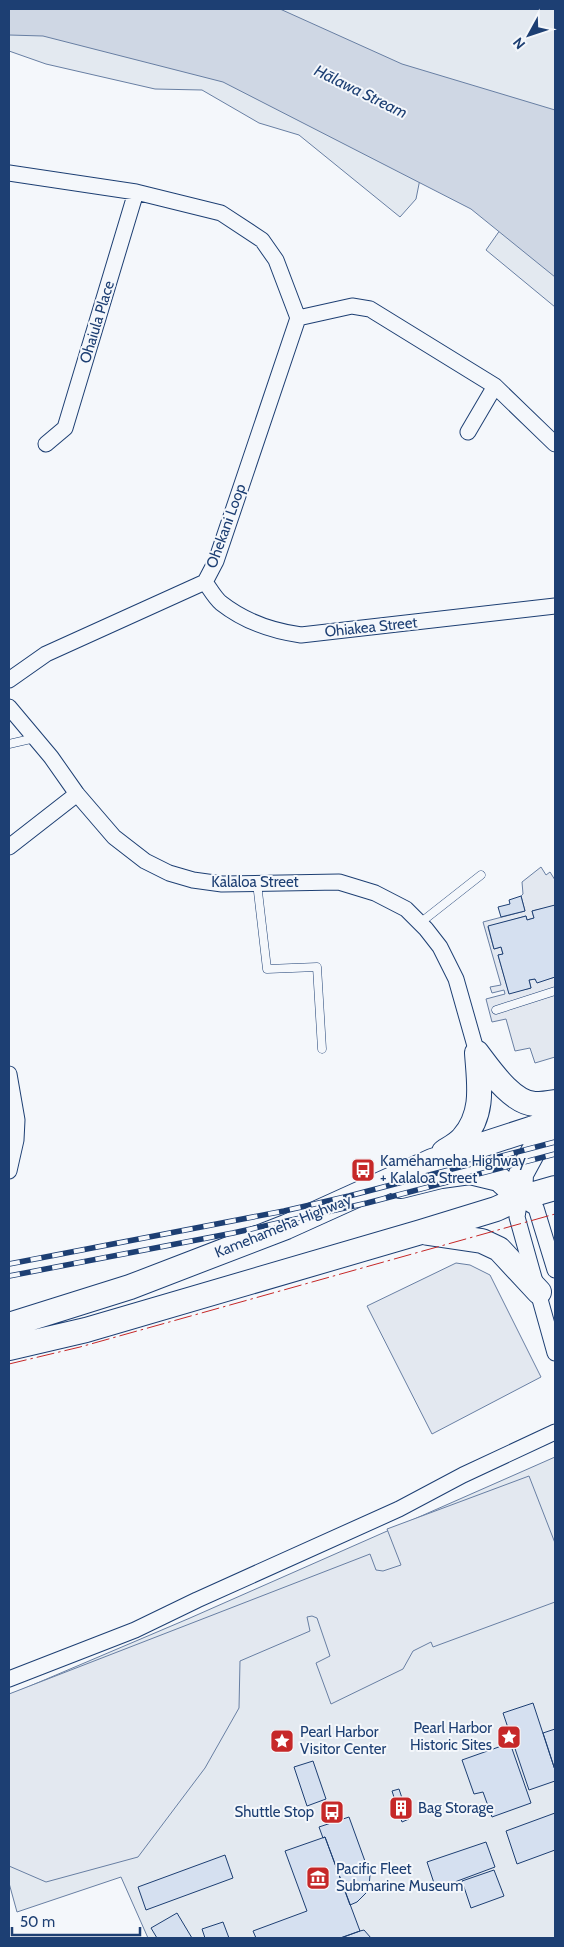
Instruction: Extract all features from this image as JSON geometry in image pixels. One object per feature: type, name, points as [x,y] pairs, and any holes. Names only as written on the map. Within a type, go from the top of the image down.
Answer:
[{"type":"main road","points":[[477,1053],[513,1095],[534,1104],[555,1102]]},
{"type":"main road","points":[[432,1161],[462,1140],[474,1123],[480,1097],[477,1053]]},
{"type":"main road","name":"Kamehameha Highway","points":[[9,1324],[130,1287],[286,1227],[432,1161],[555,1121]]},
{"type":"main road","points":[[520,1198],[521,1174],[534,1150],[555,1140]]},
{"type":"main road","points":[[350,1199],[441,1176],[470,1172],[499,1179],[520,1198]]},
{"type":"main road","points":[[9,1348],[86,1330],[421,1232],[496,1209],[520,1198],[555,1188]]},
{"type":"main road","points":[[421,1232],[482,1242],[499,1249],[539,1292]]},
{"type":"street","points":[[9,173],[136,192],[221,212],[262,240],[276,260],[298,318],[352,306],[370,309],[495,386],[555,444]]},
{"type":"street","name":"Ohaiula Place","points":[[46,444],[65,428],[136,192]]},
{"type":"street","name":"Ohekani Loop","points":[[9,680],[46,654],[205,582],[216,561],[298,318]]},
{"type":"street","points":[[468,432],[495,386]]},
{"type":"street","name":"Ohiakea Street","points":[[205,582],[220,602],[248,620],[279,632],[300,635],[555,606]]},
{"type":"street","name":"Kalaloa Street","points":[[9,707],[51,757],[77,794],[114,837],[145,861],[169,873],[193,880],[222,884],[339,882],[375,893],[406,909],[440,947],[456,979],[477,1053]]},
{"type":"street","points":[[9,847],[77,794]]},
{"type":"street","points":[[9,1074],[17,1120],[16,1140],[9,1171]]},
{"type":"street","points":[[555,1270],[536,1208],[520,1198],[517,1217],[555,1353]]},
{"type":"street","points":[[9,1679],[135,1630],[399,1509],[463,1475],[555,1432]]},
{"type":"lane","points":[[9,744],[35,738]]},
{"type":"lane","points":[[420,923],[481,875]]},
{"type":"lane","points":[[258,883],[267,969],[317,967],[322,1049]]},
{"type":"lane","points":[[496,1010],[555,991]]},
{"type":"shaded area","points":[[9,9],[90,9],[422,169],[416,199],[400,217],[299,135],[259,123],[202,90],[155,89],[46,64],[9,51]]},
{"type":"shaded area","points":[[205,9],[555,9],[555,173]]},
{"type":"shaded area","points":[[505,223],[555,231],[555,307],[486,250]]},
{"type":"shaded area","points":[[541,867],[546,875],[550,872],[555,880],[555,906],[532,911],[534,918],[527,920],[526,916],[488,927],[494,949],[501,947],[503,954],[498,955],[509,993],[531,988],[529,980],[535,979],[537,982],[555,977],[555,1057],[535,1063],[530,1048],[515,1051],[506,1019],[492,1022],[486,999],[505,994],[504,990],[492,993],[490,987],[501,985],[483,922],[525,911],[521,896],[523,894],[522,882]]},
{"type":"shaded area","points":[[456,1263],[470,1265],[490,1275],[541,1377],[432,1434],[367,1306]]},
{"type":"shaded area","name":"Pearl Harbor Visitor Center","points":[[555,1457],[555,1938],[148,1938],[121,1877],[17,1912],[9,1883],[9,1695],[190,1618]]},
{"type":"shaded area","points":[[529,1476],[555,1543],[555,1602],[433,1647],[431,1642],[413,1651],[403,1669],[331,1704],[316,1663],[330,1656],[317,1618],[307,1617],[310,1631],[240,1661],[239,1708],[205,1768],[138,1857],[46,1882],[9,1866],[9,1694],[370,1554],[376,1570],[383,1571],[401,1565],[387,1529]]},
{"type":"water","name":"Hālawa Stream","points":[[9,9],[280,9],[402,64],[555,110],[555,277],[471,209],[223,82],[43,36],[9,35]]},
{"type":"building","points":[[521,896],[525,911],[501,917],[498,907],[510,904],[509,900]]},
{"type":"building","points":[[555,905],[555,977],[537,983],[535,979],[529,980],[531,988],[509,994],[498,955],[503,954],[501,947],[494,949],[488,926],[526,916],[527,920],[534,918],[532,911]]},
{"type":"building","points":[[533,1703],[555,1770],[555,1781],[529,1790],[503,1713]]},
{"type":"building","points":[[555,1729],[555,1770],[543,1733]]},
{"type":"building","points":[[510,1743],[531,1803],[492,1817],[483,1792],[474,1794],[462,1760]]},
{"type":"building","points":[[313,1761],[326,1799],[307,1806],[294,1767]]},
{"type":"building","name":"Bag Storage","points":[[399,1789],[409,1819],[402,1822],[392,1791]]},
{"type":"building","points":[[555,1813],[555,1850],[517,1864],[506,1831]]},
{"type":"building","points":[[349,1817],[370,1875],[367,1892],[357,1902],[350,1905],[325,1837],[323,1838],[319,1827]]},
{"type":"building","name":"Pacific Fleet Submarine Museum","points":[[325,1837],[360,1931],[341,1938],[256,1938],[253,1931],[307,1911],[285,1851]]},
{"type":"building","points":[[486,1842],[495,1867],[436,1889],[427,1862]]},
{"type":"building","points":[[225,1855],[233,1878],[146,1910],[138,1887]]},
{"type":"building","points":[[494,1870],[504,1896],[471,1908],[462,1881]]},
{"type":"building","points":[[177,1913],[192,1938],[157,1938],[151,1928]]},
{"type":"building","points":[[223,1922],[229,1938],[205,1938],[202,1929]]},
{"type":"building","points":[[364,1930],[371,1938],[340,1938],[360,1931]]},
{"type":"railway","points":[[9,1264],[284,1211],[349,1196],[555,1142]]},
{"type":"railway","points":[[9,1276],[233,1233],[367,1203],[555,1154]]},
{"type":"power","points":[[9,1364],[80,1347],[555,1214]]},
{"type":"place","name":"Kamehameha Highway + Kalaloa Street","points":[[363,1170]]},
{"type":"place","name":"Pearl Harbor Historic Sites","points":[[509,1737]]},
{"type":"place","name":"Pearl Harbor Visitor Center","points":[[282,1741]]},
{"type":"place","name":"Bag Storage","points":[[401,1808]]},
{"type":"place","name":"Shuttle Stop","points":[[332,1812]]},
{"type":"place","name":"Pacific Fleet Submarine Museum","points":[[318,1878]]}]
